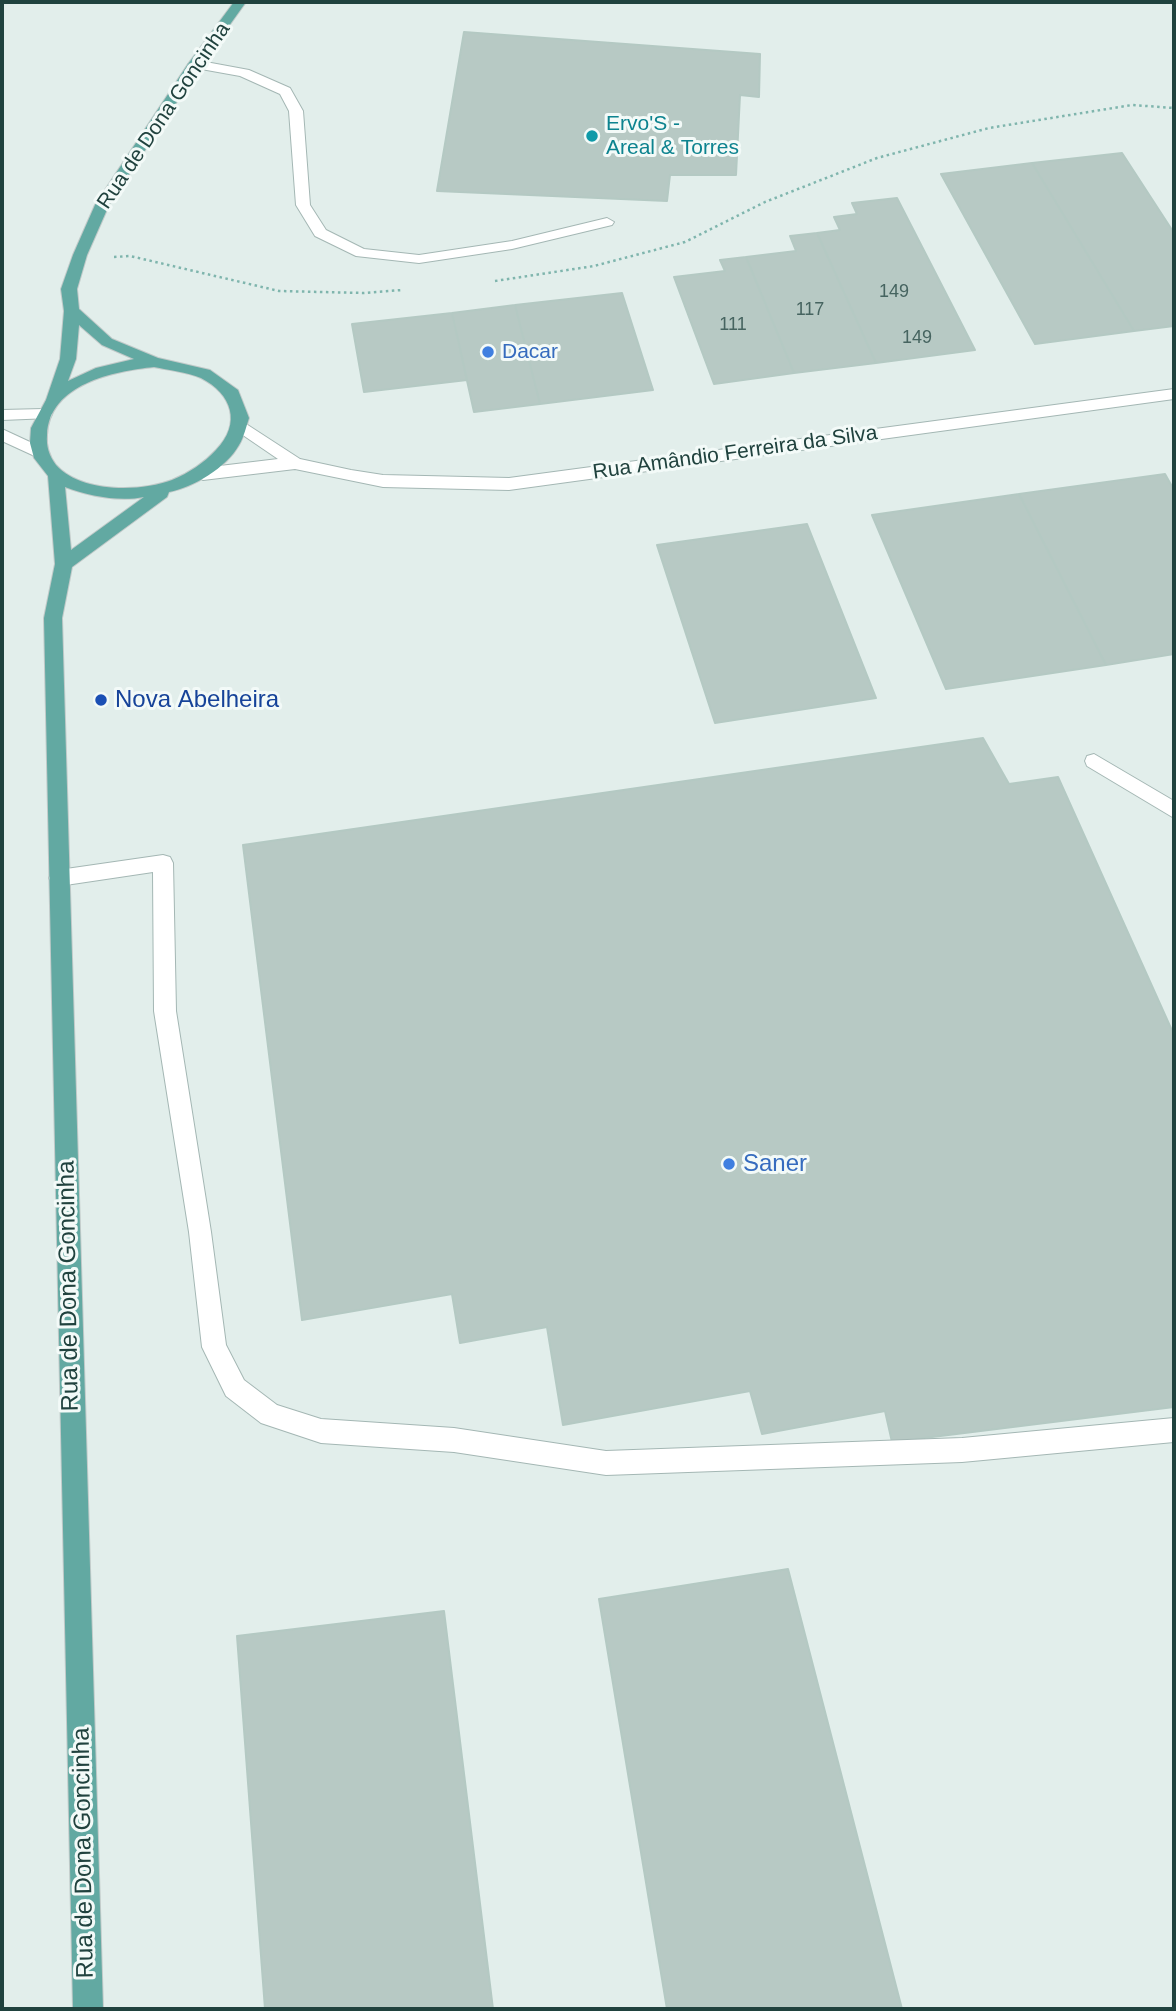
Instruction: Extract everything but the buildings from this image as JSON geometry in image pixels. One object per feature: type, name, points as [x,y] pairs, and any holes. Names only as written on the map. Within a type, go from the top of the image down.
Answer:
[{"type":"main road","name":"Rua de Dona Goncinha","points":[[48,408],[68,359],[72,312],[69,289],[80,255],[102,205],[195,64],[240,2]]},
{"type":"main road","points":[[72,312],[107,342],[154,362]]},
{"type":"main road","points":[[154,362],[183,365],[209,373],[228,387],[239,405],[240,425],[234,443],[222,459],[203,474],[166,489],[135,494],[105,493],[78,487],[56,475],[39,453],[37,433],[48,408],[72,385],[97,373],[124,365],[154,362]]},
{"type":"main road","name":"Rua de Dona Goncinha","points":[[56,475],[64,564],[53,618],[88,2009]]},
{"type":"main road","points":[[64,564],[166,489]]},
{"type":"street","points":[[195,64],[244,73],[285,91],[296,111],[303,205],[320,233],[361,253],[419,259],[512,245],[607,222]]},
{"type":"street","name":"Rua Amândio Ferreira da Silva","points":[[203,474],[295,463],[383,481],[509,484],[1174,394]]},
{"type":"street","points":[[2,415],[48,408]]},
{"type":"street","name":"Rua Amândio Ferreira da Silva","points":[[240,425],[295,463]]},
{"type":"street","points":[[2,434],[39,453]]},
{"type":"street","points":[[1094,761],[1174,810]]},
{"type":"street","points":[[59,878],[163,863],[165,1011],[200,1231],[214,1347],[234,1388],[270,1415],[321,1430],[454,1440],[606,1463],[962,1450],[1174,1430]]},
{"type":"place","name":"Ervo'S - Areal & Torres","points":[[592,136]]},
{"type":"place","name":"Dacar","points":[[488,352]]},
{"type":"place","name":"Nova Abelheira","points":[[101,700]]},
{"type":"place","name":"Saner","points":[[729,1164]]}]
